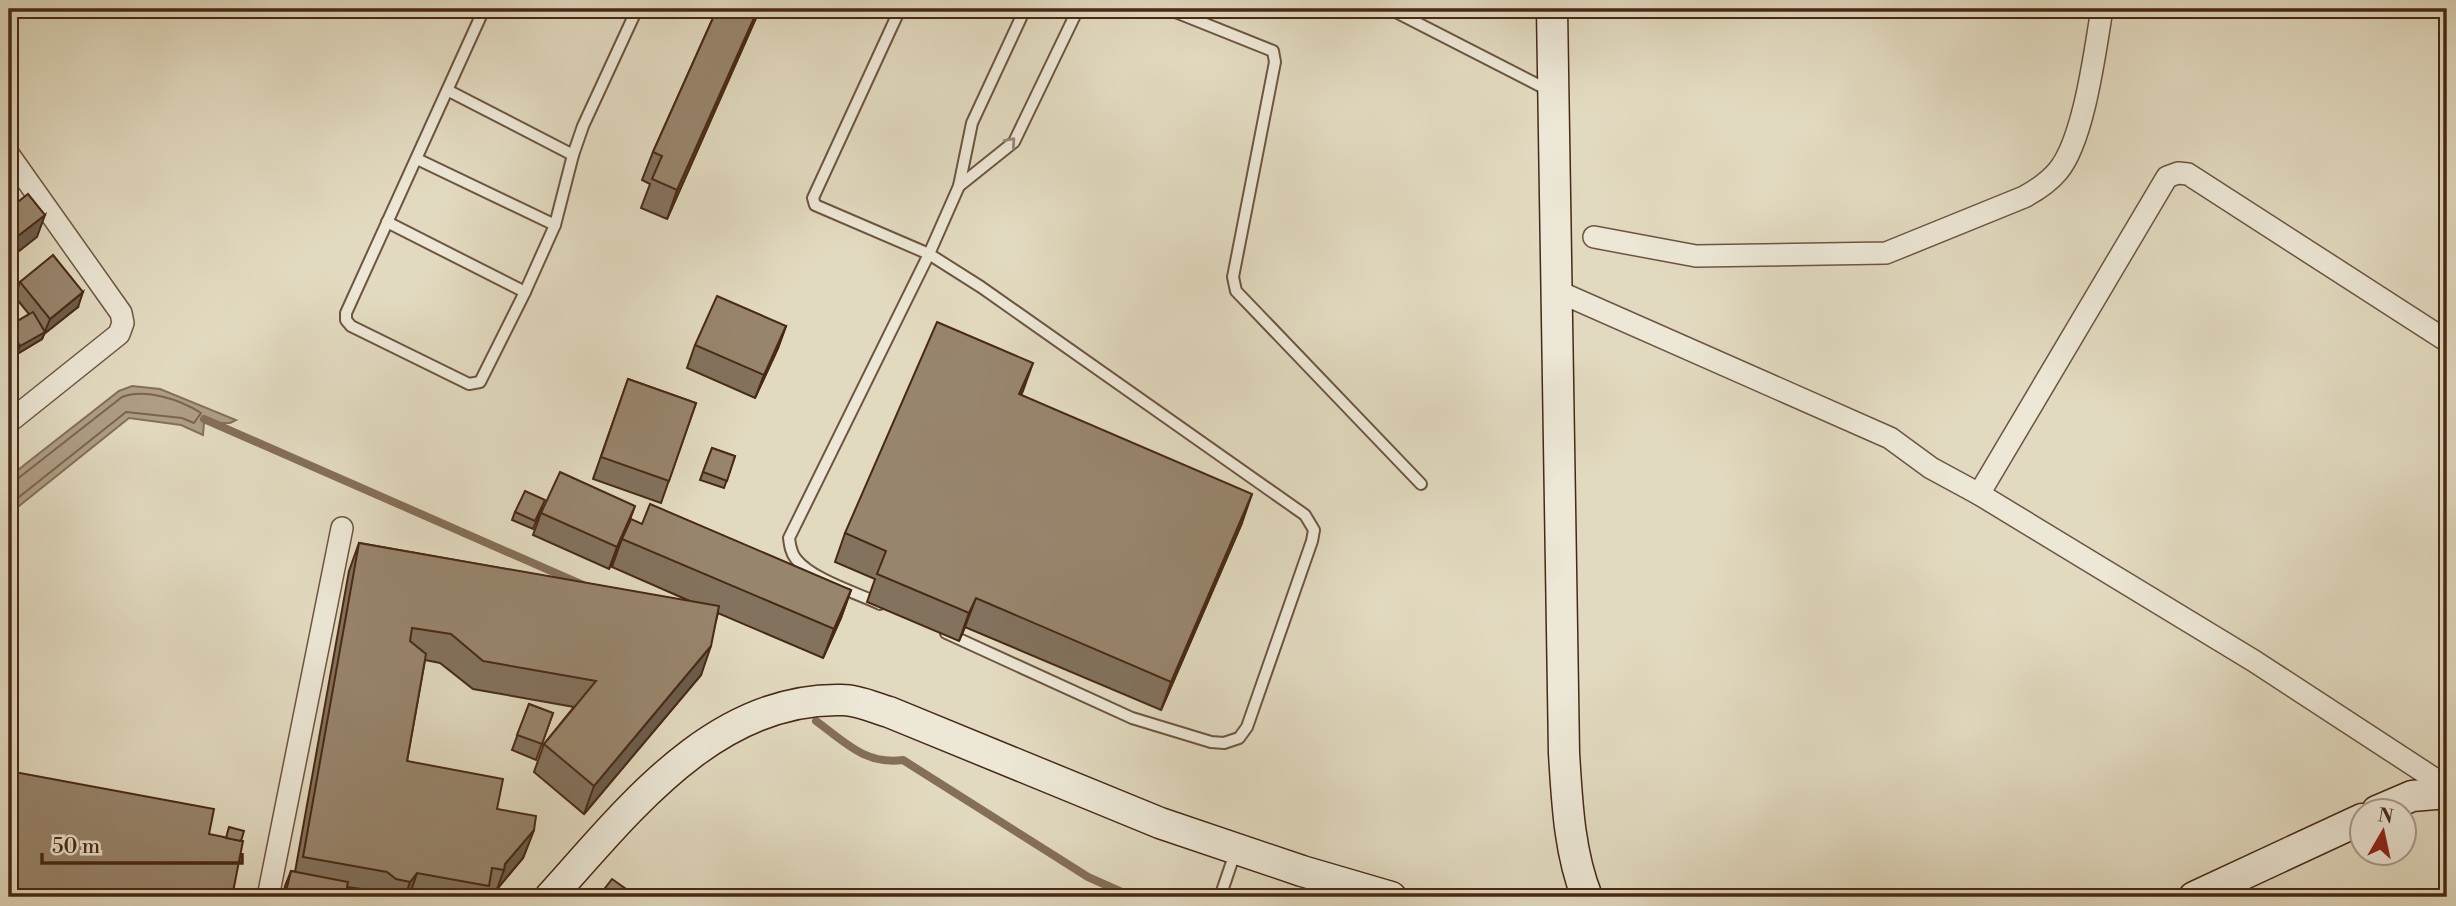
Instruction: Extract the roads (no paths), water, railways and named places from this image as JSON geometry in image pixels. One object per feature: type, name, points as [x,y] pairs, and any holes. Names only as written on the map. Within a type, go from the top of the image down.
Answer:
[{"type":"street","points":[[1552,9],[1564,753],[1567,805],[1579,877],[1587,897]]},
{"type":"street","points":[[1594,237],[1696,256],[1886,253],[2024,197],[2044,187],[2060,169],[2072,148],[2084,103],[2102,9]]},
{"type":"street","points":[[9,155],[121,313],[123,323],[119,334],[9,422]]},
{"type":"street","points":[[1979,494],[2167,177],[2178,173],[2188,174],[2447,341]]},
{"type":"street","points":[[1557,291],[1890,438],[1931,468],[1979,494],[2254,661],[2447,787]]},
{"type":"street","points":[[268,897],[342,528]]},
{"type":"street","points":[[550,897],[650,788],[677,764],[748,720],[781,708],[813,701],[845,699],[889,712],[1160,823],[1236,850],[1391,897]]},
{"type":"street","points":[[2410,797],[2447,793]]},
{"type":"street","points":[[2194,897],[2348,825]]},
{"type":"lane","points":[[484,9],[346,313],[346,320],[351,326],[468,384],[480,382],[525,292],[555,225],[573,155],[597,93],[637,9]]},
{"type":"lane","points":[[900,9],[813,198],[815,205],[929,254],[981,287],[1305,515],[1314,530],[1247,727],[1239,738],[1233,741],[1211,742],[1132,718],[933,627]]},
{"type":"lane","points":[[895,610],[808,571],[791,551],[789,538],[929,254],[959,186],[972,123],[1025,9]]},
{"type":"lane","points":[[959,186],[1014,142],[1079,9]]},
{"type":"lane","points":[[1168,9],[1273,51],[1275,62],[1233,277],[1237,292],[1421,484]]},
{"type":"lane","points":[[1390,9],[1553,93]]},
{"type":"lane","points":[[449,91],[573,155]]},
{"type":"lane","points":[[417,159],[555,225]]},
{"type":"lane","points":[[387,222],[525,292]]},
{"type":"lane","points":[[1220,897],[1236,850]]},
{"type":"water","points":[[132,386],[160,389],[236,420],[230,423],[204,423],[203,435],[181,425],[129,418],[9,514],[9,477],[119,391]]},
{"type":"waterway","points":[[204,419],[583,585]]},
{"type":"waterway","points":[[816,721],[846,744],[866,755],[890,761],[903,760],[1088,877],[1133,897]]}]
